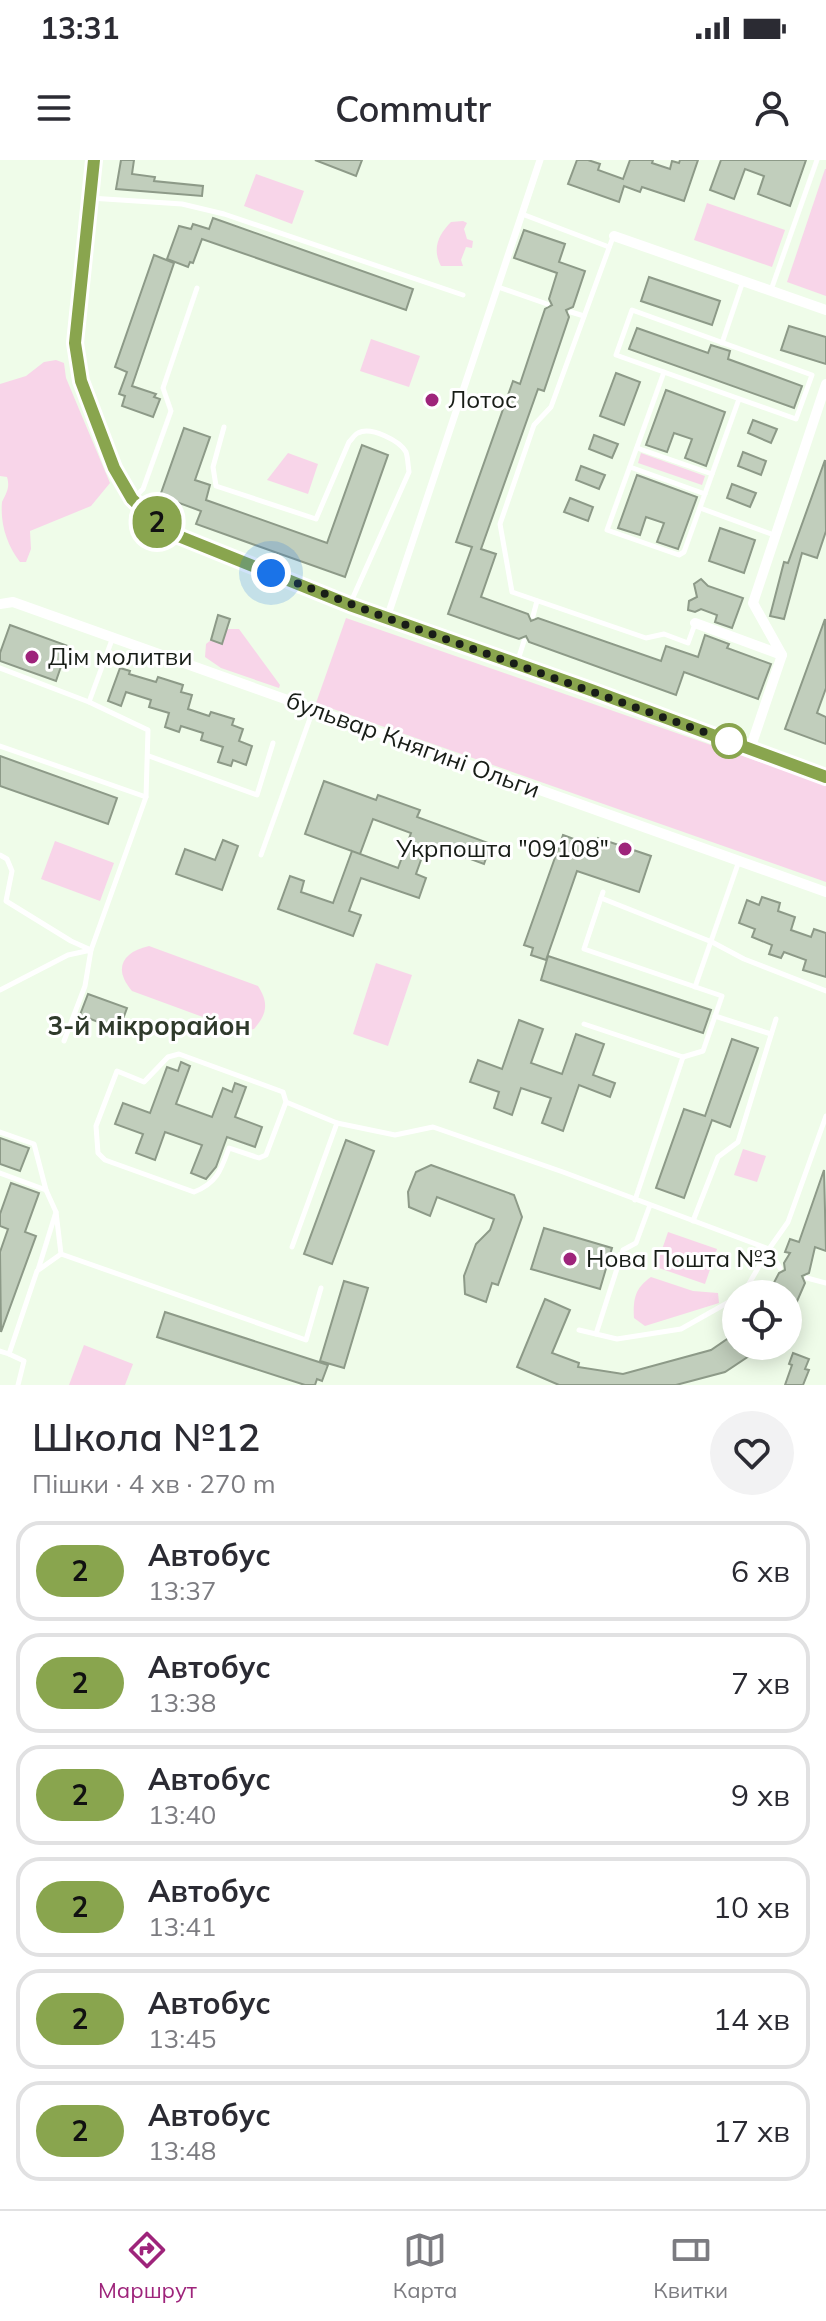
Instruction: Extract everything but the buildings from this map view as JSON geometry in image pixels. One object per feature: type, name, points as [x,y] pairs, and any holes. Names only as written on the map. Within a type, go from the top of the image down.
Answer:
[{"type":"street","points":[[94,160],[75,343],[85,392],[114,468],[132,499],[166,531],[350,605],[826,777]]},
{"type":"street","points":[[387,618],[540,160]]},
{"type":"street","points":[[614,236],[826,310]]},
{"type":"street","points":[[750,749],[782,655],[753,603],[826,384]]},
{"type":"street","name":"бульвар Княгині Ольги","points":[[0,604],[13,602],[826,892]]},
{"type":"street","points":[[695,623],[782,655]]},
{"type":"lane","points":[[771,290],[817,160]]},
{"type":"lane","points":[[90,198],[182,204],[224,214],[463,295]]},
{"type":"lane","points":[[522,214],[609,247]]},
{"type":"lane","points":[[614,236],[551,407],[534,425],[500,524],[512,592],[646,638],[664,634],[688,643],[695,623]]},
{"type":"lane","points":[[722,343],[743,281]]},
{"type":"lane","points":[[498,287],[547,304]]},
{"type":"lane","points":[[132,499],[143,489],[171,411],[163,388],[197,288]]},
{"type":"lane","points":[[632,310],[812,375],[796,419],[664,372],[616,355],[632,310]]},
{"type":"lane","points":[[571,312],[584,316]]},
{"type":"lane","points":[[664,372],[607,530],[679,555],[684,552],[739,399]]},
{"type":"lane","points":[[224,427],[213,467],[216,486],[316,519],[349,442],[356,433],[364,431],[400,444],[407,454],[409,472],[350,605]]},
{"type":"lane","points":[[637,448],[712,474]]},
{"type":"lane","points":[[630,467],[705,494]]},
{"type":"lane","points":[[700,508],[775,536]]},
{"type":"lane","points":[[533,616],[537,601]]},
{"type":"lane","points":[[89,702],[113,637]]},
{"type":"lane","points":[[517,664],[524,641]]},
{"type":"lane","points":[[0,668],[89,702],[148,730],[146,797],[91,950],[85,986],[64,1041]]},
{"type":"lane","points":[[261,855],[313,709]]},
{"type":"lane","points":[[149,756],[257,795],[273,743]]},
{"type":"lane","points":[[0,746],[146,797]]},
{"type":"lane","points":[[0,855],[7,859],[12,871],[6,901],[91,950]]},
{"type":"lane","points":[[695,987],[739,861]]},
{"type":"lane","points":[[584,1024],[683,1057],[703,1051],[722,996],[584,949],[602,895],[744,959],[826,991]]},
{"type":"lane","points":[[0,990],[68,955],[91,950]]},
{"type":"lane","points":[[715,1016],[771,1034]]},
{"type":"lane","points":[[693,1221],[718,1157],[738,1142],[776,1019]]},
{"type":"lane","points":[[179,1054],[283,1092],[286,1102],[266,1155],[259,1158],[229,1148],[219,1176],[209,1186],[194,1192],[105,1160],[98,1153],[96,1126],[117,1071],[144,1082],[168,1057],[179,1054]]},
{"type":"lane","points":[[635,1200],[683,1057]]},
{"type":"lane","points":[[286,1102],[337,1123],[395,1135],[433,1127],[769,1249],[780,1268]]},
{"type":"lane","points":[[751,1280],[788,1222],[826,1116]]},
{"type":"lane","points":[[292,1247],[337,1123]]},
{"type":"lane","points":[[0,1132],[34,1144],[46,1190],[56,1212],[61,1254]]},
{"type":"lane","points":[[0,1173],[46,1190]]},
{"type":"lane","points":[[596,1334],[623,1250],[636,1243],[650,1205]]},
{"type":"lane","points":[[9,1354],[56,1212]]},
{"type":"lane","points":[[37,1271],[61,1254]]},
{"type":"lane","points":[[61,1254],[306,1340],[321,1288]]},
{"type":"lane","points":[[807,1278],[826,1283]]},
{"type":"lane","points":[[579,1330],[617,1339],[681,1329],[722,1306]]},
{"type":"lane","points":[[0,1351],[24,1361],[18,1385]]},
{"type":"shaded area","points":[[826,169],[826,296],[787,282]]},
{"type":"shaded area","points":[[256,174],[304,191],[292,224],[244,206]]},
{"type":"shaded area","points":[[707,203],[785,230],[772,267],[694,240]]},
{"type":"shaded area","points":[[451,222],[467,223],[464,229],[467,239],[473,241],[472,248],[466,247],[461,260],[463,266],[441,266],[437,254],[440,237]]},
{"type":"shaded area","points":[[371,339],[420,356],[409,387],[360,371]]},
{"type":"shaded area","points":[[56,360],[64,363],[66,378],[110,483],[91,506],[30,531],[31,549],[26,562],[20,562],[11,549],[2,518],[2,502],[8,484],[7,477],[0,476],[0,384],[26,376],[44,362]]},
{"type":"shaded area","points":[[288,453],[318,464],[308,494],[267,480]]},
{"type":"shaded area","points":[[641,453],[705,476],[702,485],[638,463]]},
{"type":"shaded area","points":[[346,618],[826,785],[826,882],[316,703]]},
{"type":"shaded area","points":[[227,629],[239,629],[280,685],[279,688],[221,668],[205,657],[206,644],[211,640],[222,644]]},
{"type":"shaded area","points":[[55,841],[114,863],[100,901],[41,879]]},
{"type":"shaded area","points":[[149,946],[258,986],[265,1003],[258,1024],[254,1029],[241,1031],[132,991],[123,976],[123,962],[132,952]]},
{"type":"shaded area","points":[[376,963],[412,975],[388,1046],[353,1034]]},
{"type":"shaded area","points":[[743,1149],[766,1156],[757,1182],[734,1175]]},
{"type":"shaded area","points":[[668,1232],[717,1249],[705,1284],[656,1267]]},
{"type":"shaded area","points":[[651,1277],[693,1291],[718,1293],[719,1303],[645,1326],[634,1318],[634,1305],[638,1290]]},
{"type":"shaded area","points":[[84,1345],[133,1364],[125,1385],[69,1385]]},
{"type":"bus line","name":"2","points":[[94,160],[75,343],[81,381],[114,468],[132,499],[166,531],[350,605],[826,777]]},
{"type":"place","name":"Лотос","points":[[432,400]]},
{"type":"place","name":"Дім молитви","points":[[32,657]]},
{"type":"place","name":"Укрпошта \"09108\"","points":[[625,849]]},
{"type":"place","name":"Нова Пошта №3","points":[[570,1259]]},
{"type":"district","name":"3-й мікрорайон","points":[[149,1026]]},
{"type":"route","points":[[271,573],[350,605],[729,741]]}]
